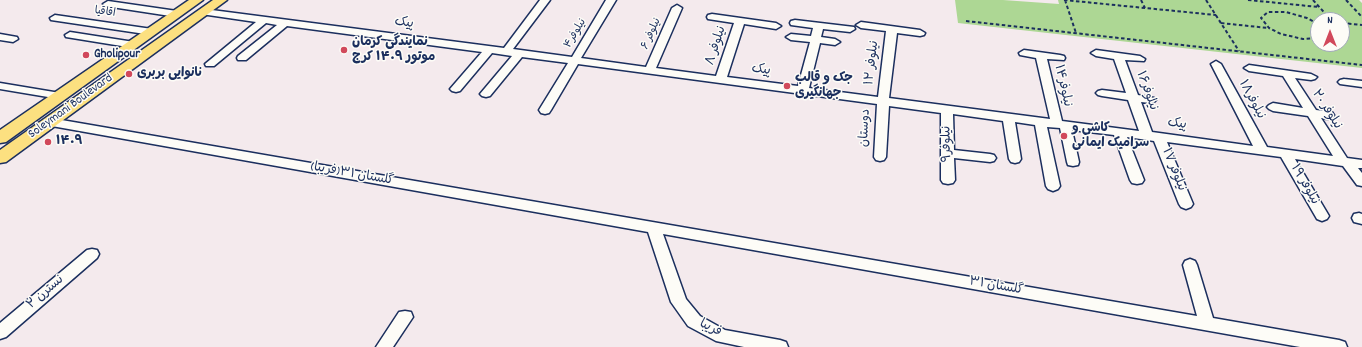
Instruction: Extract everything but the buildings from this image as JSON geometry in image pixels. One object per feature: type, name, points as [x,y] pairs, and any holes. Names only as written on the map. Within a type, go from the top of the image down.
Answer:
[{"type":"main road","name":"Soleymani Boulevard","points":[[0,138],[177,14],[221,0]]},
{"type":"main road","name":"Soleymani Boulevard","points":[[0,158],[50,122],[201,6]]},
{"type":"street","points":[[506,52],[545,0]]},
{"type":"street","name":"نیلوفر۴","points":[[545,110],[611,0]]},
{"type":"street","points":[[108,4],[177,14]]},
{"type":"street","name":"پیک","points":[[201,6],[264,20],[285,23],[1362,164]]},
{"type":"street","name":"نیلوفر ۶","points":[[650,70],[677,8]]},
{"type":"street","points":[[712,17],[776,26]]},
{"type":"street","name":"اقاقیا","points":[[55,18],[152,32]]},
{"type":"street","points":[[210,64],[264,20]]},
{"type":"street","name":"نیلوفر ۸","points":[[720,80],[740,21]]},
{"type":"street","points":[[242,58],[285,23]]},
{"type":"street","points":[[795,23],[850,29]]},
{"type":"street","points":[[803,90],[819,26]]},
{"type":"street","points":[[861,26],[892,28],[920,33]]},
{"type":"street","name":"نیلوفر ۱۲","points":[[883,101],[892,28]]},
{"type":"street","points":[[70,35],[134,45]]},
{"type":"street","points":[[0,37],[12,38]]},
{"type":"street","points":[[791,37],[836,42]]},
{"type":"street","points":[[456,89],[490,50]]},
{"type":"street","points":[[486,94],[520,53]]},
{"type":"street","points":[[1024,53],[1060,58]]},
{"type":"street","points":[[1096,53],[1140,59]]},
{"type":"street","name":"نیلوفر۱۴","points":[[1041,55],[1061,124],[1074,162]]},
{"type":"street","name":"نیلوفر۱۶","points":[[1118,56],[1133,97],[1153,136]]},
{"type":"street","name":"نیلوفر۱۸","points":[[1216,64],[1262,150]]},
{"type":"street","points":[[1249,68],[1311,77]]},
{"type":"street","name":"نیلوفر ۲۰","points":[[1286,73],[1345,161],[1362,182]]},
{"type":"street","points":[[1344,82],[1362,84]]},
{"type":"street","points":[[0,86],[60,96]]},
{"type":"street","points":[[1102,92],[1150,100]]},
{"type":"street","name":"دوستان","points":[[880,157],[883,101]]},
{"type":"street","points":[[1273,107],[1328,115]]},
{"type":"street","name":"نیلوفر۹","points":[[947,109],[948,180]]},
{"type":"street","points":[[1008,117],[1015,159]]},
{"type":"street","points":[[1040,121],[1053,186]]},
{"type":"street","name":"گلستان ۳۱(فریبا)","points":[[50,122],[654,228]]},
{"type":"street","points":[[1119,132],[1137,180]]},
{"type":"street","name":"نیلوفر ۱۷","points":[[1153,136],[1186,204]]},
{"type":"street","points":[[948,153],[990,158]]},
{"type":"street","name":"نیلوفر ۱۹","points":[[1285,154],[1322,216]]},
{"type":"street","name":"گلستان ۳۱","points":[[654,228],[1339,347]]},
{"type":"street","name":"فریبا","points":[[654,228],[679,302],[694,321],[722,336],[780,347]]},
{"type":"street","name":"نسترن ۲","points":[[0,332],[92,254]]},
{"type":"street","points":[[1190,265],[1207,324]]},
{"type":"street","points":[[384,347],[405,317]]},
{"type":"path","points":[[1076,33],[1064,0],[1216,15]]},
{"type":"path","points":[[1141,0],[1145,8]]},
{"type":"path","points":[[1206,0],[1239,51]]},
{"type":"path","points":[[1248,0],[1319,7]]},
{"type":"path","points":[[1314,0],[1324,12]]},
{"type":"path","points":[[1346,0],[1362,17]]},
{"type":"path","points":[[1269,28],[1261,18],[1264,14],[1273,11],[1293,13],[1310,20]]},
{"type":"path","points":[[966,21],[1362,65]]},
{"type":"path","points":[[1221,23],[1269,28],[1281,34],[1295,38],[1310,39]]},
{"type":"path","points":[[1350,24],[1362,25]]},
{"type":"green space","points":[[955,0],[1003,0],[1059,4],[1058,0],[1359,0],[1362,3],[1362,68],[958,23]]},
{"type":"place","name":"نمایندگی کرمان موتور ۱۴۰۹ کرج","points":[[344,50]]},
{"type":"place","name":"Gholipour","points":[[86,55]]},
{"type":"place","name":"نانوایی بربری","points":[[129,74]]},
{"type":"place","name":"جک و قالب جهانگیری","points":[[787,86]]},
{"type":"place","name":"کاشی و سرامیک ایمانی","points":[[1064,136]]},
{"type":"place","name":"۱۴۰۹","points":[[48,142]]}]
